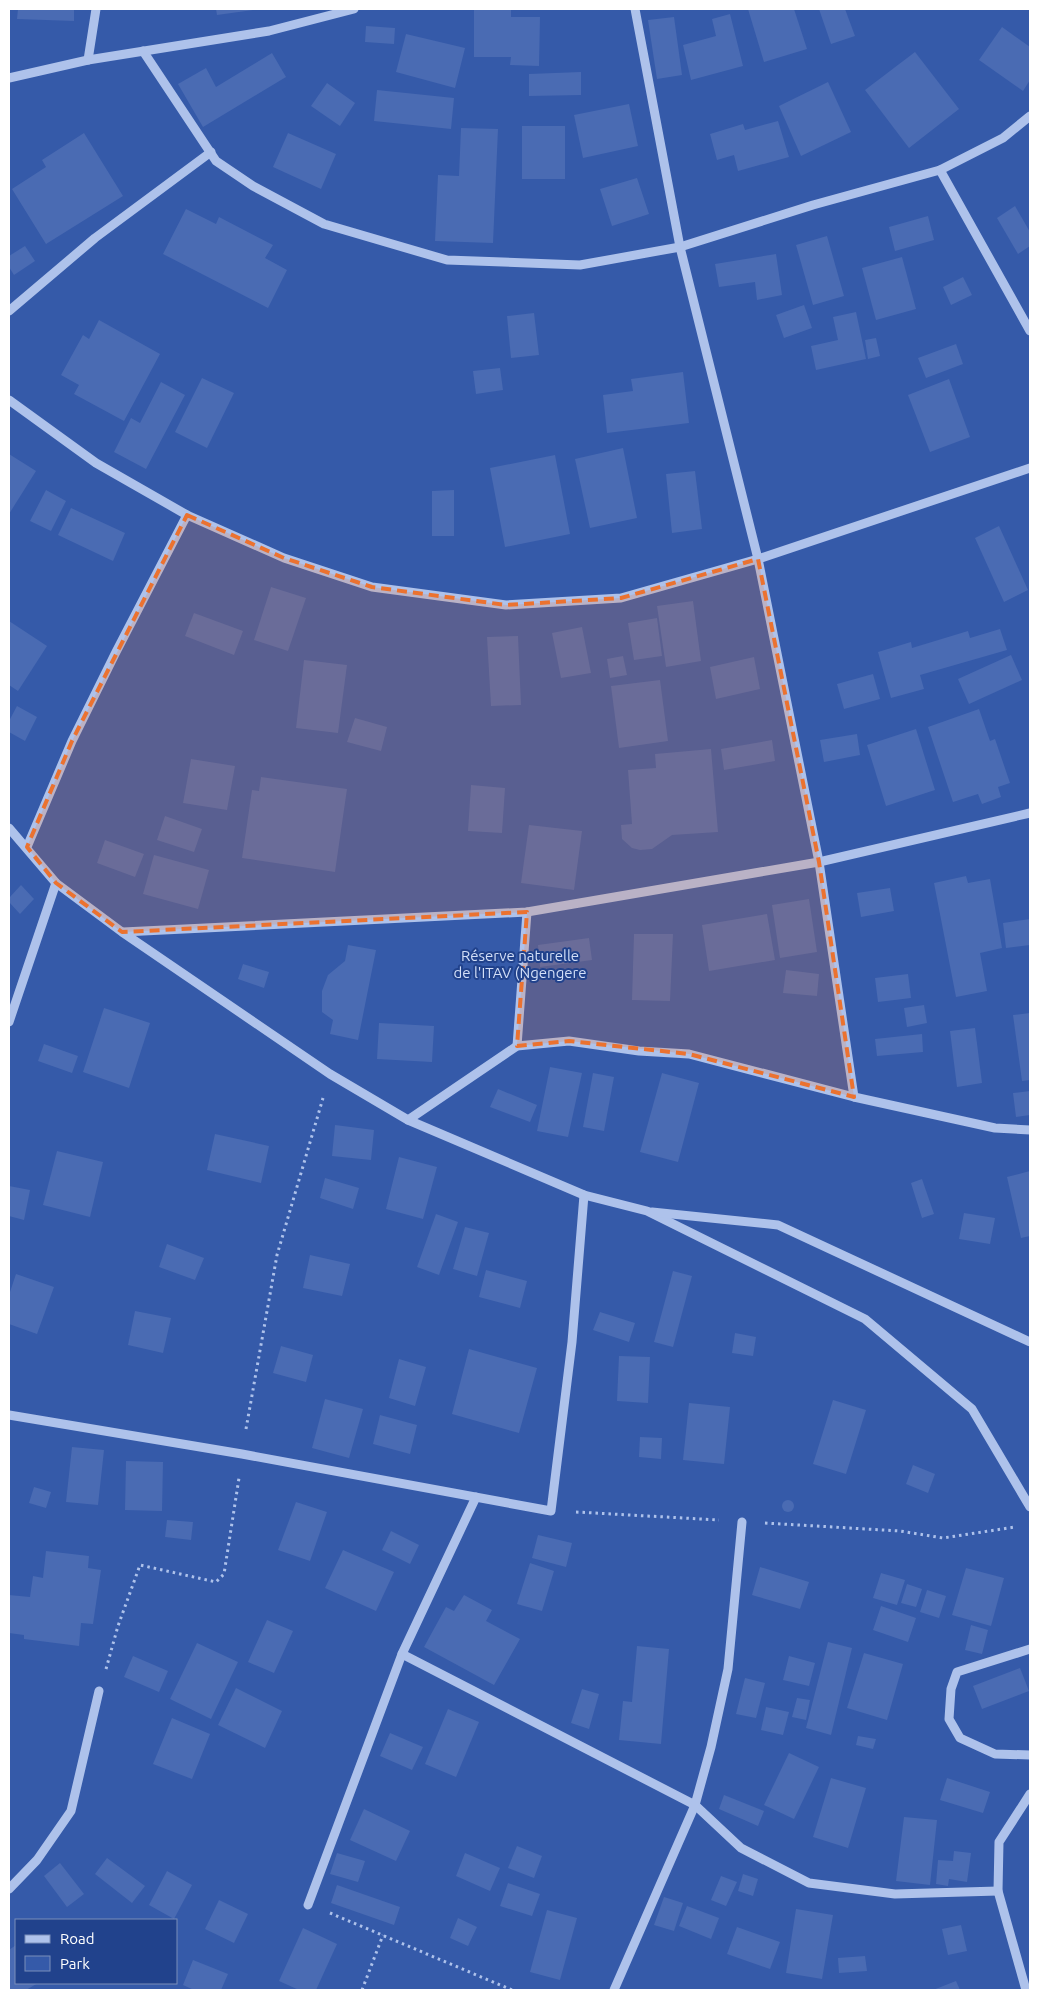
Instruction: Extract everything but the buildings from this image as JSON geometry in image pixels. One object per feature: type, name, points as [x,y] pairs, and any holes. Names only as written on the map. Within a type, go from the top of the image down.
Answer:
[{"type":"street","points":[[88,60],[96,9]]},
{"type":"street","points":[[9,78],[88,60],[269,31],[354,9]]},
{"type":"street","points":[[635,9],[680,247],[758,559],[819,862],[854,1097]]},
{"type":"street","points":[[142,51],[216,161],[253,186],[324,224],[447,260],[580,265],[680,247],[813,205],[940,170],[1003,138],[1030,116]]},
{"type":"street","points":[[9,310],[95,238],[211,152]]},
{"type":"street","points":[[940,170],[1030,331]]},
{"type":"street","points":[[9,400],[96,464],[187,515],[284,558],[372,587],[506,605],[621,598],[758,559],[1030,468]]},
{"type":"street","points":[[26,847],[72,741],[187,515]]},
{"type":"street","points":[[122,932],[527,912],[819,862],[1030,813]]},
{"type":"street","points":[[9,828],[56,883],[122,932],[330,1074],[408,1120],[584,1195],[647,1211],[778,1224],[1030,1342]]},
{"type":"street","points":[[9,1022],[56,883]]},
{"type":"street","points":[[518,1046],[527,912]]},
{"type":"street","points":[[408,1120],[518,1046],[570,1041],[639,1051],[689,1054],[854,1097],[995,1128],[1030,1130]]},
{"type":"street","points":[[9,1415],[242,1454],[551,1511],[572,1342],[584,1195]]},
{"type":"street","points":[[647,1211],[865,1319],[972,1409],[1030,1506]]},
{"type":"street","points":[[308,1905],[402,1654],[476,1497]]},
{"type":"street","points":[[614,1990],[695,1805],[711,1747],[728,1669],[742,1522]]},
{"type":"street","points":[[1030,1650],[956,1672],[951,1689],[950,1718],[960,1738],[995,1754],[1030,1755]]},
{"type":"street","points":[[402,1654],[695,1805],[741,1848],[809,1883],[895,1894],[998,1891]]},
{"type":"street","points":[[9,1889],[37,1860],[71,1811],[99,1691]]},
{"type":"street","points":[[1026,1990],[998,1891],[999,1842],[1030,1794]]},
{"type":"path","points":[[99,1691],[118,1626],[140,1565],[216,1582],[224,1574],[242,1454],[277,1255],[330,1074]]},
{"type":"path","points":[[551,1511],[638,1514],[900,1531],[943,1538],[1022,1526]]},
{"type":"path","points":[[308,1905],[383,1934],[512,1990]]},
{"type":"path","points":[[362,1990],[383,1934]]},
{"type":"highlighted area","points":[[187,515],[284,558],[372,587],[506,605],[621,598],[758,559],[819,862],[854,1097],[689,1054],[569,1041],[517,1046],[527,912],[122,932],[56,883],[27,847],[72,741]]},
{"type":"green space","name":"Réserve naturelle de l'ITAV (Ngengere","points":[[9,9],[1030,9],[1030,1990],[9,1990]]}]
